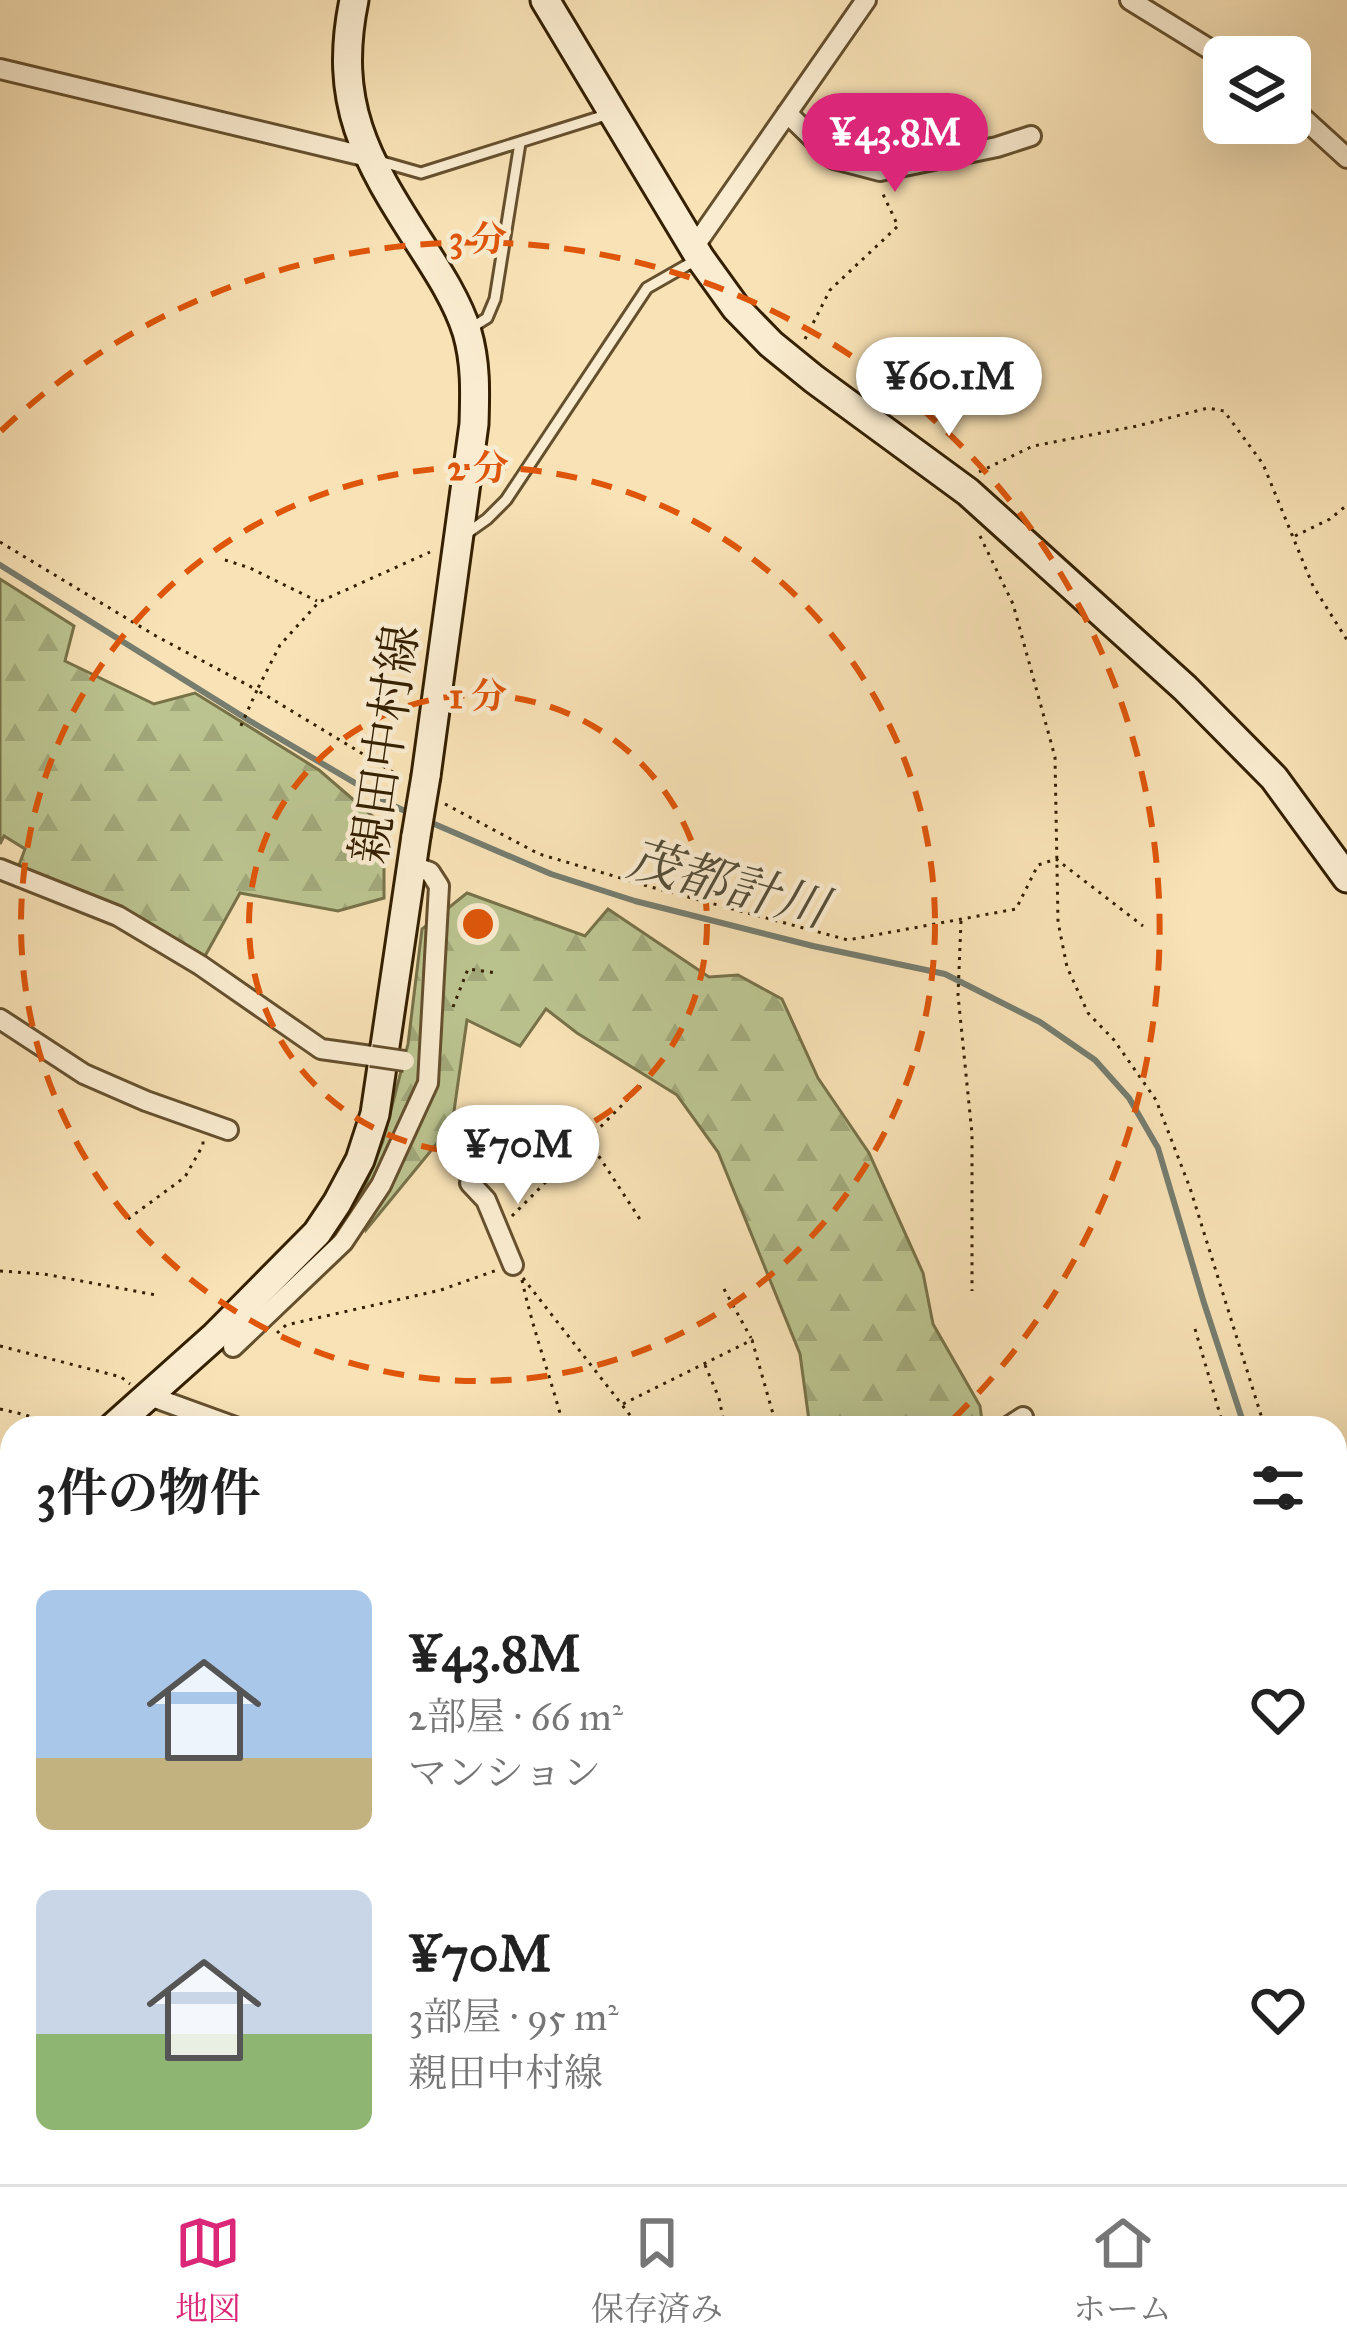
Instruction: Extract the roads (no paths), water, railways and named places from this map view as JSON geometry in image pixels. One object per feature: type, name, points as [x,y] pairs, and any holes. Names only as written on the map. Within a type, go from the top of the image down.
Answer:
[{"type":"main road","name":"親田中村線","points":[[125,1416],[215,1336],[317,1233],[360,1160],[375,1114],[426,787],[474,424],[476,368],[466,330],[436,268],[368,158],[350,95],[348,31],[354,0]]},
{"type":"main road","points":[[545,0],[697,252],[736,308],[771,344],[962,488],[1185,688],[1274,778],[1347,878]]},
{"type":"street","points":[[697,252],[866,0]]},
{"type":"street","points":[[1130,0],[1203,45]]},
{"type":"street","points":[[0,69],[368,158]]},
{"type":"street","points":[[788,113],[834,159],[880,171],[1031,136]]},
{"type":"street","points":[[1311,125],[1347,158]]},
{"type":"street","points":[[233,1347],[344,1242],[381,1185],[428,1083],[439,886],[430,872],[413,866]]},
{"type":"street","points":[[0,869],[118,916],[200,965],[321,1049],[430,1064]]},
{"type":"street","points":[[0,1019],[83,1074],[228,1130]]},
{"type":"street","points":[[470,1184],[486,1200],[512,1265]]},
{"type":"street","points":[[147,1395],[205,1416]]},
{"type":"lane","points":[[368,158],[421,173],[614,112]]},
{"type":"lane","points":[[466,330],[488,318],[495,299],[520,143]]},
{"type":"lane","points":[[459,539],[488,520],[506,500],[647,288],[697,252]]},
{"type":"waterway","name":"茂都計川","points":[[0,565],[250,721],[412,814]]},
{"type":"waterway","name":"茂都計川","points":[[425,820],[551,874],[635,901],[945,974],[1040,1022],[1095,1060],[1129,1098],[1158,1148],[1241,1416]]}]
